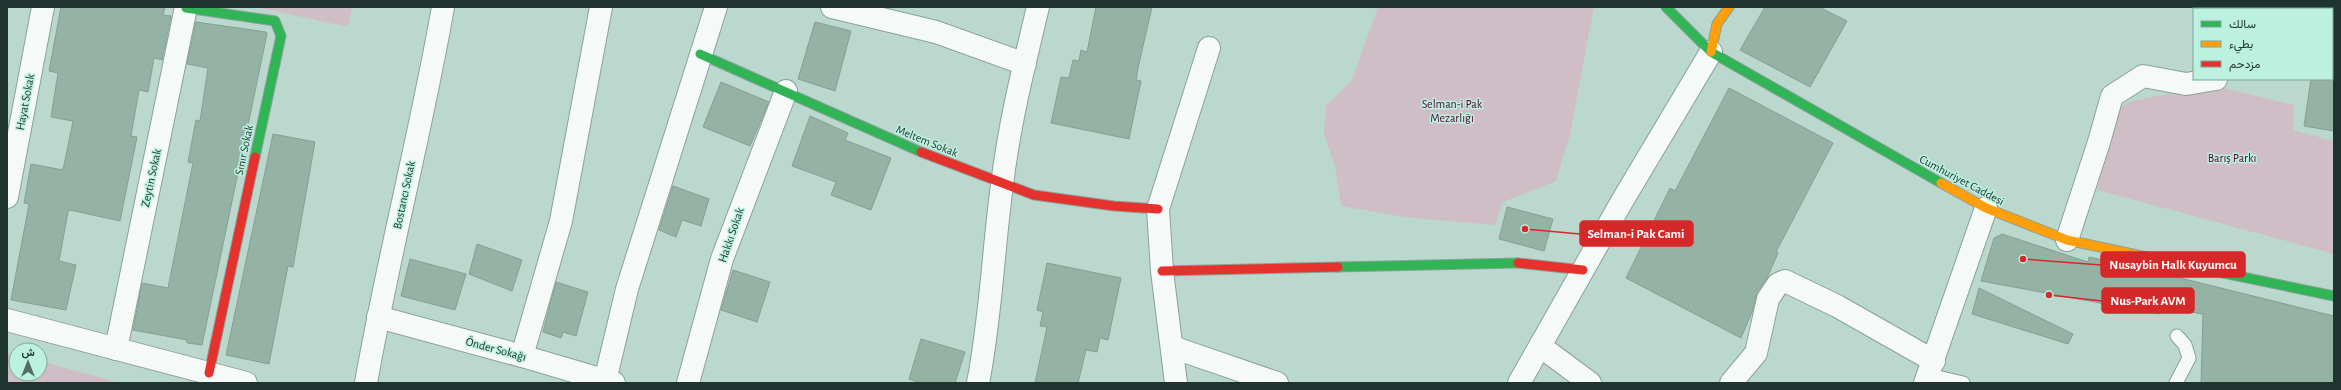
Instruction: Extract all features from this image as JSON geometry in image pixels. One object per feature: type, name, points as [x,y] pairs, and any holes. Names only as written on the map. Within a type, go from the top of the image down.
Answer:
[{"type":"street","name":"Hayat Sokak","points":[[7,197],[12,144],[44,7]]},
{"type":"street","name":"Bostancı Sokak","points":[[366,383],[378,317],[432,70],[443,7]]},
{"type":"street","points":[[522,356],[561,221],[601,7]]},
{"type":"street","points":[[609,382],[627,289],[716,7]]},
{"type":"street","points":[[832,7],[936,32],[1025,64]]},
{"type":"street","points":[[978,383],[985,345],[1002,184],[1025,64],[1038,7]]},
{"type":"street","name":"Cumhuriyet Caddesi","points":[[1666,7],[1710,52],[1986,208],[2067,240],[2334,296]]},
{"type":"street","points":[[1519,383],[1710,52],[1717,24],[1729,7]]},
{"type":"street","name":"Zeytin Sokak","points":[[116,349],[186,8]]},
{"type":"street","name":"Sınır Sokak","points":[[186,8],[275,21],[281,36],[209,373]]},
{"type":"street","points":[[1176,383],[1162,271],[1158,209],[1209,48]]},
{"type":"street","name":"Meltem Sokak","points":[[700,54],[786,91],[904,145],[1002,184],[1034,195],[1114,206],[1158,209]]},
{"type":"street","points":[[2067,240],[2099,142],[2112,96],[2143,76],[2186,84],[2210,80]]},
{"type":"street","name":"Hakkı Sokak","points":[[688,383],[722,259],[786,91]]},
{"type":"street","points":[[1731,383],[1756,353],[1768,299],[1778,284],[1785,281],[1837,306],[1930,373],[1986,208]]},
{"type":"street","points":[[1162,271],[1530,263],[1583,270]]},
{"type":"street","name":"Önder Sokağı","points":[[378,317],[522,356],[609,382]]},
{"type":"street","points":[[7,320],[246,383]]},
{"type":"street","points":[[1540,346],[1590,383]]},
{"type":"street","points":[[1172,347],[1276,383]]},
{"type":"lane","points":[[2176,383],[2189,358],[2185,345],[2177,336]]},
{"type":"lane","points":[[1930,373],[1963,383]]},
{"type":"green space","points":[[256,7],[352,7],[348,27]]},
{"type":"green space","name":"Selman-i Pak Mezarlığı","points":[[1378,7],[1594,7],[1570,134],[1556,181],[1503,202],[1495,225],[1410,218],[1341,206],[1335,167],[1324,133],[1326,106],[1352,80]]},
{"type":"green space","name":"Barış Parkı","points":[[2211,85],[2294,105],[2293,130],[2334,141],[2334,254],[2097,190],[2113,114],[2128,102]]},
{"type":"green space","points":[[7,352],[8,382],[48,382],[48,363],[121,383],[7,383]]},
{"type":"building","points":[[61,7],[165,7],[163,15],[171,16],[162,60],[154,58],[148,92],[139,90],[131,136],[137,137],[120,221],[70,210],[68,212],[59,261],[76,265],[66,310],[11,300],[29,204],[24,203],[31,164],[63,170],[73,121],[51,117],[58,73],[49,71]]},
{"type":"building","points":[[1096,7],[1152,7],[1138,68],[1136,80],[1141,81],[1129,139],[1051,123],[1061,77],[1069,78],[1073,60],[1079,61],[1081,50],[1087,52]]},
{"type":"building","points":[[1765,7],[1819,7],[1847,21],[1810,87],[1740,50]]},
{"type":"building","points":[[196,22],[266,32],[267,34],[202,345],[187,343],[187,340],[133,330],[142,283],[168,288],[193,163],[188,162],[196,120],[200,121],[208,68],[187,64]]},
{"type":"building","points":[[815,22],[851,31],[835,91],[798,79]]},
{"type":"building","points":[[2334,79],[2334,131],[2304,126],[2311,80]]},
{"type":"building","points":[[721,82],[769,102],[750,146],[703,127]]},
{"type":"building","points":[[1729,88],[1833,143],[1776,252],[1778,253],[1767,278],[1757,292],[1752,312],[1741,338],[1626,278],[1670,188],[1675,191]]},
{"type":"building","points":[[810,116],[848,133],[845,140],[891,158],[871,210],[831,195],[836,182],[792,166]]},
{"type":"building","points":[[273,134],[315,142],[293,267],[288,266],[269,364],[226,355]]},
{"type":"building","points":[[673,186],[709,199],[701,226],[682,220],[676,237],[659,230]]},
{"type":"building","points":[[1507,207],[1553,219],[1544,251],[1499,239]]},
{"type":"building","points":[[2002,234],[2088,262],[2089,257],[2334,316],[2334,383],[2201,383],[2203,314],[2160,307],[2159,314],[1981,281],[1994,238]]},
{"type":"building","points":[[477,244],[522,260],[512,291],[469,274]]},
{"type":"building","points":[[410,259],[466,274],[455,310],[401,296]]},
{"type":"building","points":[[1047,263],[1121,278],[1108,340],[1100,338],[1097,352],[1086,350],[1078,383],[1035,383],[1047,327],[1040,326],[1043,312],[1037,310]]},
{"type":"building","points":[[733,270],[770,282],[757,322],[721,310]]},
{"type":"building","points":[[556,282],[588,292],[576,336],[563,332],[561,338],[543,332]]},
{"type":"building","points":[[1979,288],[2073,334],[2068,344],[1972,314]]},
{"type":"building","points":[[921,339],[965,352],[955,383],[921,383],[909,379]]},
{"type":"traffic: fast","points":[[1666,7],[1711,52],[1941,183]]},
{"type":"traffic: fast","points":[[186,8],[275,21],[281,36],[255,157]]},
{"type":"traffic: fast","points":[[700,54],[921,152]]},
{"type":"traffic: fast","points":[[1338,267],[1518,263]]},
{"type":"traffic: fast","points":[[2194,267],[2334,296]]},
{"type":"traffic: slow","points":[[1711,52],[1717,24],[1729,7]]},
{"type":"traffic: slow","points":[[1941,183],[1986,208],[2067,240],[2194,267]]},
{"type":"traffic: jam","points":[[921,152],[1034,195],[1114,206],[1158,209]]},
{"type":"traffic: jam","points":[[209,373],[255,157]]},
{"type":"traffic: jam","points":[[1518,263],[1583,270]]},
{"type":"traffic: jam","points":[[1162,271],[1338,267]]},
{"type":"place","name":"Selman-i Pak Cami","points":[[1525,229]]},
{"type":"place","name":"Nusaybin Halk Kuyumcu","points":[[2023,259]]},
{"type":"place","name":"Nus-Park AVM","points":[[2049,295]]}]
